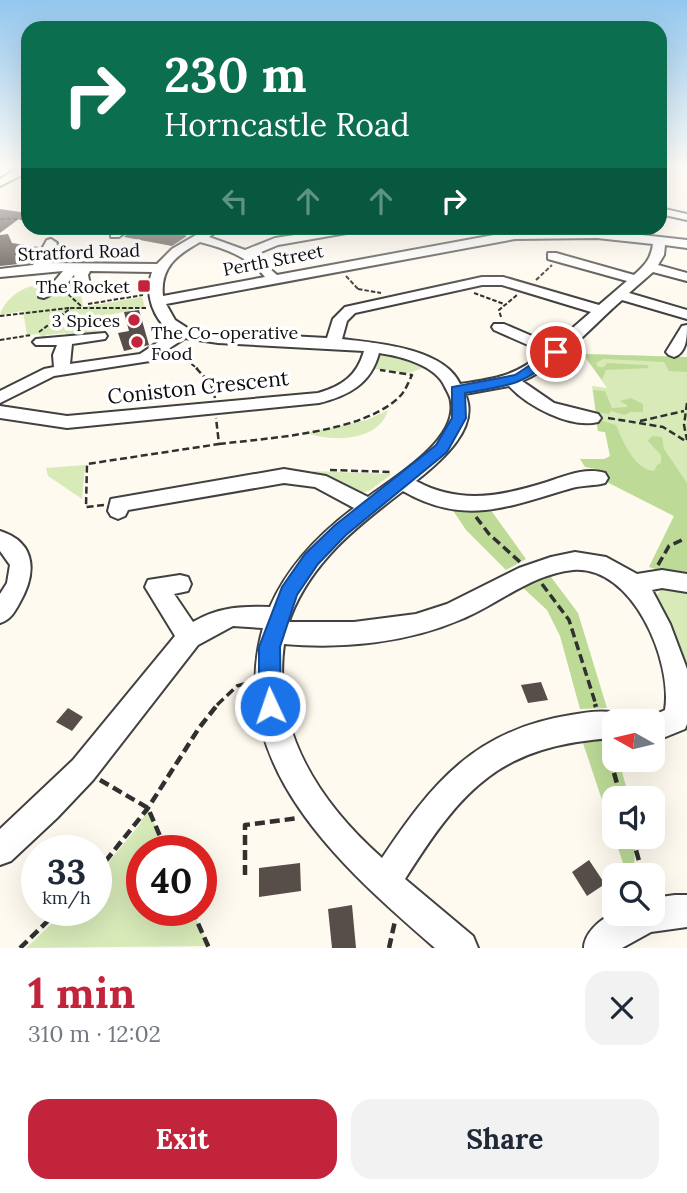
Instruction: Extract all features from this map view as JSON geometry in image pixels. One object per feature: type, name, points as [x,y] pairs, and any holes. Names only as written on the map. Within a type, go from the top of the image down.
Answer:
[{"type":"street","points":[[667,213],[687,217]]},
{"type":"street","points":[[204,235],[159,268],[154,282],[158,304],[172,327],[182,333],[218,339],[333,343],[373,346],[405,353],[432,365],[449,379],[457,390],[460,411],[455,428],[441,448],[340,531],[297,577],[269,647],[269,680],[270,706],[283,754],[292,774],[320,815],[358,858],[461,948]]},
{"type":"street","points":[[245,254],[275,242],[316,235]]},
{"type":"street","name":"Perth Street","points":[[158,304],[273,279],[514,235]]},
{"type":"street","name":"Perth Street","points":[[601,235],[687,244]]},
{"type":"street","points":[[200,238],[245,254],[262,265],[273,279]]},
{"type":"street","points":[[457,390],[512,380],[532,371],[651,267],[658,255],[659,240]]},
{"type":"street","points":[[38,267],[51,243]]},
{"type":"street","points":[[554,260],[636,280]]},
{"type":"street","points":[[80,266],[84,290],[105,287]]},
{"type":"street","points":[[44,294],[58,286],[80,266]]},
{"type":"street","name":"Stratford Road","points":[[0,273],[38,267],[159,268]]},
{"type":"street","points":[[651,267],[687,277]]},
{"type":"street","points":[[333,343],[340,319],[350,310],[493,280],[600,310]]},
{"type":"street","points":[[620,295],[687,315]]},
{"type":"street","points":[[499,328],[556,352]]},
{"type":"street","points":[[0,398],[35,378],[62,369],[137,360],[167,345],[182,333]]},
{"type":"street","points":[[674,352],[685,333]]},
{"type":"street","points":[[38,338],[66,340],[100,335]]},
{"type":"street","points":[[62,369],[61,355],[66,340]]},
{"type":"street","points":[[367,369],[373,346]]},
{"type":"street","name":"Coniston Crescent","points":[[0,412],[67,422],[319,398],[344,390],[356,382],[367,369]]},
{"type":"street","points":[[512,380],[541,405],[583,420]]},
{"type":"street","points":[[118,507],[284,476],[317,479],[333,484],[369,508]]},
{"type":"street","points":[[408,477],[429,497],[470,506],[500,504],[580,479],[598,478]]},
{"type":"street","points":[[0,539],[18,556],[22,572],[0,613]]},
{"type":"street","points":[[0,849],[47,808],[83,770],[188,637],[214,622],[233,617],[276,625],[304,634],[419,624],[464,609],[532,573],[568,561],[597,562],[614,569],[634,584],[649,605],[664,640],[682,699],[674,720],[665,726]]},
{"type":"street","points":[[634,584],[658,579],[687,583]]},
{"type":"street","points":[[180,584],[156,587],[188,637]]},
{"type":"street","points":[[384,882],[429,815],[450,791],[478,766],[508,748],[534,737],[559,730],[602,726]]},
{"type":"street","points":[[600,945],[614,930],[632,921],[656,914],[687,911]]},
{"type":"path","points":[[0,219],[21,219]]},
{"type":"path","points":[[499,328],[499,310],[503,304],[527,288],[554,260]]},
{"type":"path","points":[[460,286],[503,304]]},
{"type":"path","points":[[0,316],[81,306],[140,309],[158,304]]},
{"type":"path","points":[[0,340],[38,338],[71,308]]},
{"type":"path","points":[[167,345],[206,376],[215,389],[219,444]]},
{"type":"path","points":[[118,507],[86,507],[87,464],[303,433],[365,418],[393,405],[410,385],[412,375],[367,369]]},
{"type":"path","points":[[687,403],[684,411],[687,441]]},
{"type":"path","points":[[634,421],[670,416],[684,411]]},
{"type":"path","points":[[583,420],[592,416],[634,421],[670,430],[687,441]]},
{"type":"path","points":[[327,470],[408,477]]},
{"type":"path","points":[[470,506],[481,525],[532,573],[569,620],[602,709]]},
{"type":"path","points":[[658,579],[659,562],[664,551],[684,539]]},
{"type":"path","points":[[112,853],[148,808],[199,728],[227,693],[237,686],[269,680]]},
{"type":"path","points":[[83,770],[148,808],[160,835]]},
{"type":"path","points":[[245,875],[245,825],[320,815]]},
{"type":"path","points":[[20,948],[43,926]]},
{"type":"path","points":[[199,926],[209,948]]},
{"type":"green space","points":[[76,271],[81,271],[78,277],[83,307],[142,297],[145,307],[96,318],[101,335],[64,338],[66,333],[46,335],[44,339],[39,334],[27,335],[23,311],[0,315],[7,301],[28,287],[50,287],[40,296],[65,292],[67,280]]},
{"type":"green space","points":[[384,354],[400,357],[423,368],[409,373],[375,369],[379,357]]},
{"type":"green space","points":[[583,354],[687,357],[687,578],[649,567],[674,516],[605,481],[617,464],[612,433],[598,431],[592,386],[607,388]]},
{"type":"green space","points":[[583,354],[687,357],[687,372],[669,371],[664,362],[603,359],[596,363],[598,367],[604,367],[607,363],[647,365],[649,368],[606,370],[602,380]]},
{"type":"green space","points":[[593,390],[605,391],[612,408],[627,407],[620,401],[631,398],[643,404],[643,412],[630,412],[625,415],[611,411],[609,414],[596,412]]},
{"type":"green space","points":[[388,410],[383,421],[365,434],[329,438],[306,433],[367,420]]},
{"type":"green space","points":[[596,419],[616,425],[630,454],[641,466],[654,471],[661,463],[661,455],[648,441],[652,436],[662,437],[664,449],[687,483],[687,578],[649,567],[674,516],[605,481],[601,470],[585,467],[580,459],[604,459],[610,456],[605,432],[598,431]]},
{"type":"green space","points":[[85,465],[82,499],[48,476],[46,468]]},
{"type":"green space","points":[[312,471],[392,474],[369,491],[360,493]]},
{"type":"green space","points":[[452,509],[490,509],[526,559],[506,570],[466,530]]},
{"type":"green space","points":[[548,573],[578,613],[607,708],[580,709],[560,636],[547,610],[521,586]]},
{"type":"green space","points":[[668,581],[687,588],[687,682],[653,600]]},
{"type":"green space","points":[[581,737],[602,737],[602,772],[622,772],[626,786],[602,786],[602,800]]},
{"type":"green space","points":[[148,808],[160,835],[131,835]]},
{"type":"green space","points":[[126,841],[126,926],[200,926],[209,946],[26,948],[49,926],[112,926],[112,858]]},
{"type":"green space","points":[[618,849],[635,849],[634,863],[623,863]]},
{"type":"building","points":[[0,210],[21,212],[21,217],[0,233]]},
{"type":"building","points":[[8,234],[12,243],[39,247],[28,263],[0,266],[0,235]]},
{"type":"building","points":[[126,235],[187,236],[172,246],[124,237]]},
{"type":"building","name":"The Co-operative Food","points":[[139,310],[149,345],[124,351],[118,333],[129,331],[124,312]]},
{"type":"building","points":[[541,682],[548,700],[528,703],[521,685]]},
{"type":"building","points":[[68,708],[83,717],[72,731],[56,722]]},
{"type":"building","points":[[589,860],[602,880],[602,886],[587,896],[572,872]]},
{"type":"building","points":[[300,863],[301,891],[259,897],[259,868]]},
{"type":"building","points":[[352,905],[356,948],[332,948],[328,909]]},
{"type":"place","name":"The Rocket","points":[[144,286]]},
{"type":"place","name":"3 Spices","points":[[134,320]]},
{"type":"place","name":"The Co-operative Food","points":[[137,342]]},
{"type":"route","points":[[270,706],[269,647],[282,608],[297,577],[324,545],[441,448],[459,418],[457,390],[503,383],[519,377],[532,371],[556,352]]}]
